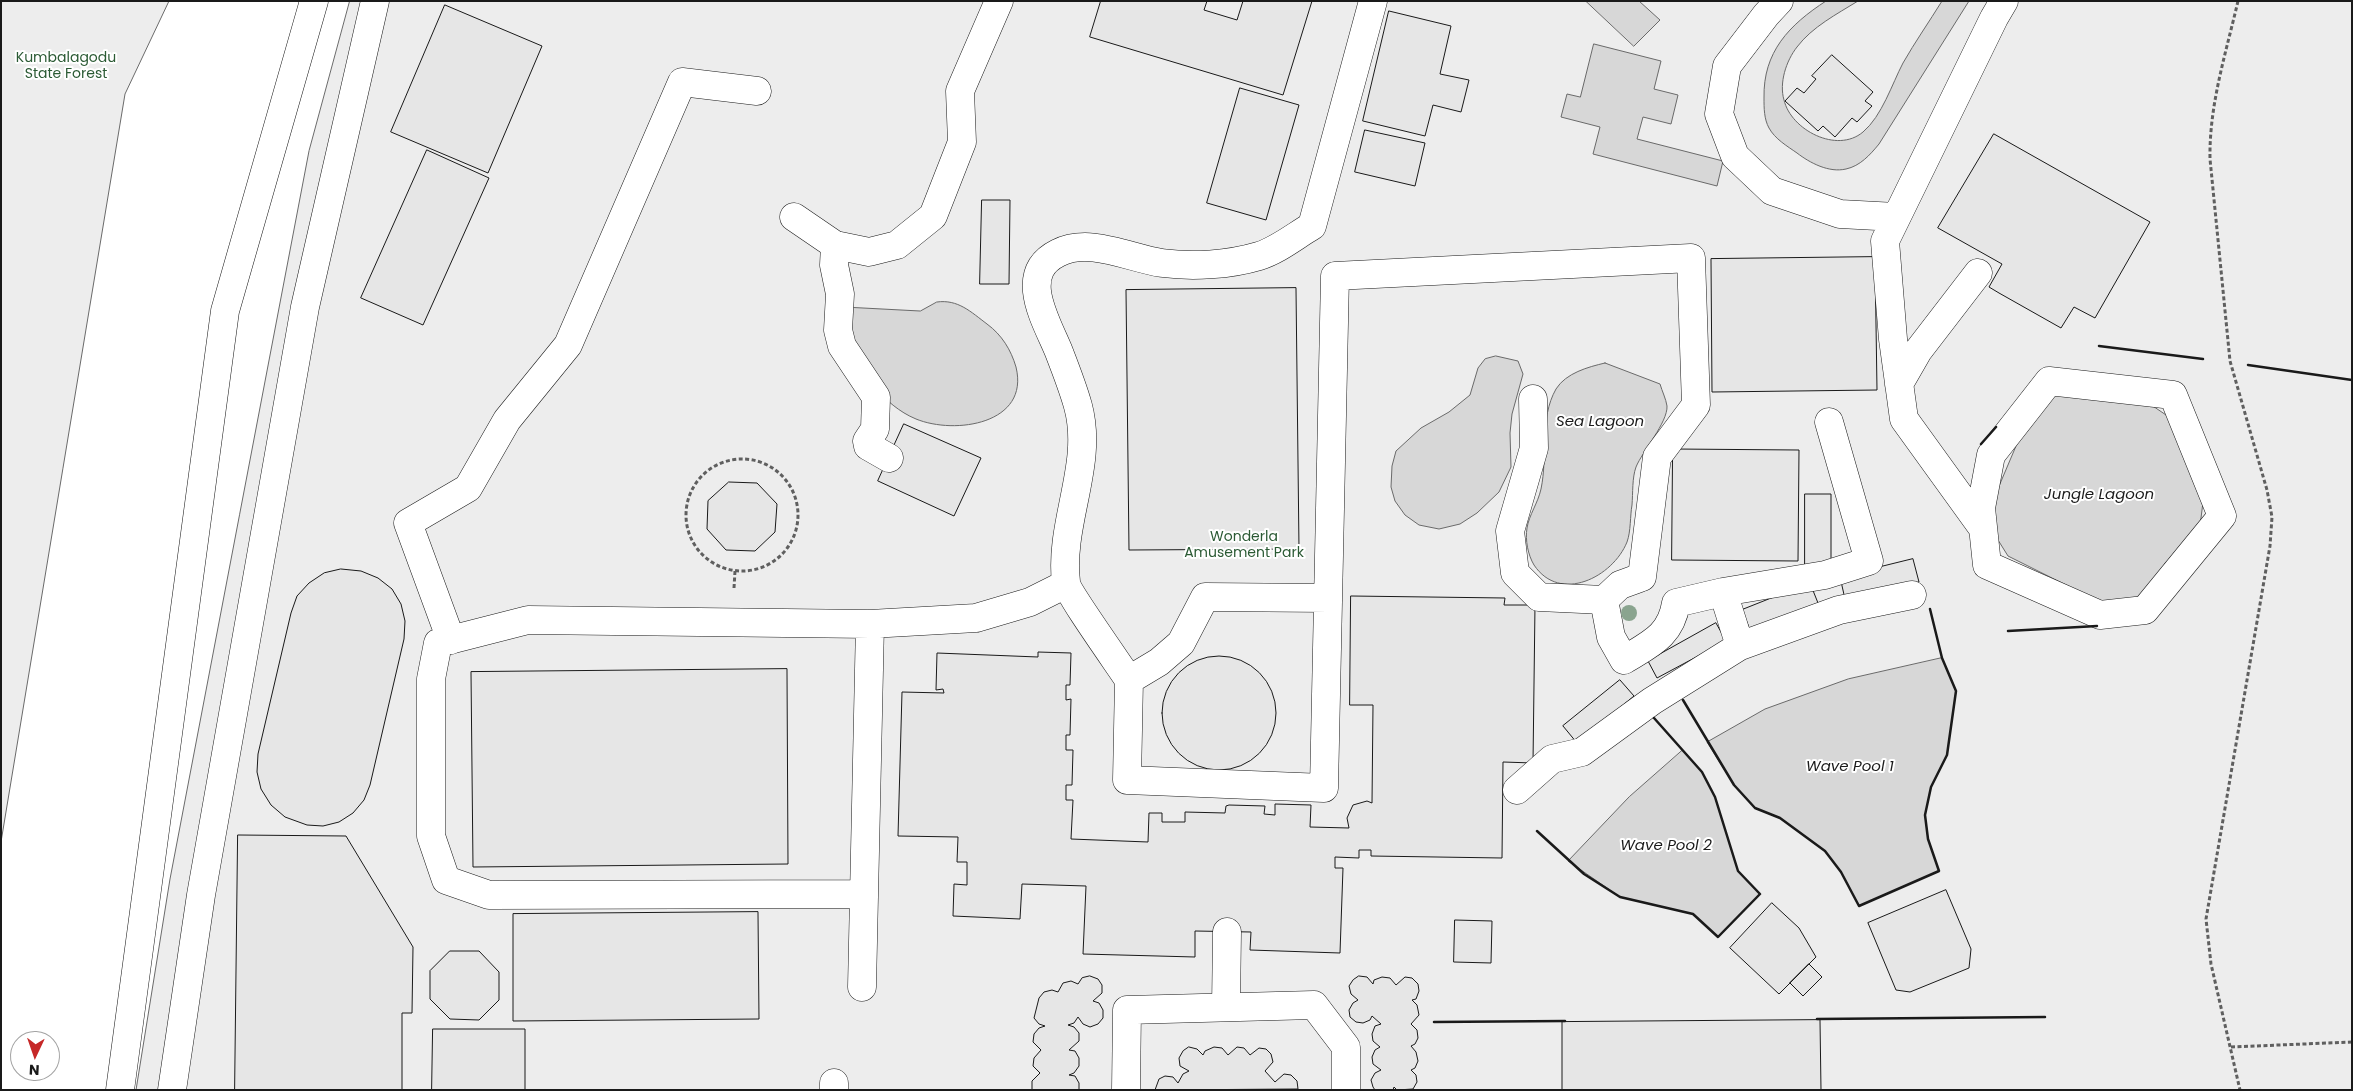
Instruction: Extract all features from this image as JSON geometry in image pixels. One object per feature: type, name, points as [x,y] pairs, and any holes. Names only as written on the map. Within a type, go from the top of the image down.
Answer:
[{"type":"street","points":[[120,1090],[225,311],[314,1]]},
{"type":"street","points":[[172,1090],[202,886],[304,317],[375,1]]},
{"type":"street","points":[[794,217],[835,245],[869,252],[897,245],[933,216],[962,142],[960,92],[999,1]]},
{"type":"street","points":[[1373,1],[1312,226],[1276,249],[1260,256],[1232,261],[1179,265],[1080,246],[1057,253],[1044,262],[1038,276],[1036,294],[1040,310],[1074,394],[1081,424],[1081,471],[1068,523],[1066,584],[1129,680],[1127,780],[1229,795],[1324,788],[1335,276],[1691,258],[1696,404],[1657,457],[1642,577]]},
{"type":"street","points":[[1779,1],[1727,66],[1719,114],[1735,156],[1772,191],[1840,214],[1896,216]]},
{"type":"street","points":[[1982,527],[1981,508],[1991,455],[2049,381],[2173,395],[2222,516],[2145,610],[2100,615],[1987,565],[1982,527],[1904,420],[1885,241],[2004,1]]},
{"type":"street","points":[[451,640],[408,523],[468,488],[507,420],[568,345],[682,82],[757,91]]},
{"type":"street","points":[[835,245],[834,264],[840,294],[838,330],[842,346],[876,397],[875,429],[867,441],[868,446],[889,458]]},
{"type":"street","points":[[1899,384],[1918,351],[1978,273]]},
{"type":"street","points":[[1534,399],[1534,448],[1510,531],[1514,573],[1539,597],[1604,600],[1620,585],[1642,577]]},
{"type":"street","points":[[1676,603],[1723,592],[1825,575],[1869,561],[1829,422]]},
{"type":"street","points":[[1825,575],[1839,610]]},
{"type":"street","points":[[1642,577],[1676,603]]},
{"type":"street","points":[[864,894],[489,895],[446,880],[431,836],[431,679],[438,643],[528,620],[870,624],[976,618],[1030,602],[1066,584]]},
{"type":"street","points":[[1723,592],[1740,646]]},
{"type":"street","points":[[1517,790],[1552,760],[1582,752],[1652,701],[1740,646],[1839,610],[1912,595]]},
{"type":"street","points":[[1129,680],[1159,662],[1182,643],[1205,597],[1328,598]]},
{"type":"street","points":[[1604,600],[1611,637],[1624,660],[1662,636],[1674,618],[1676,603]]},
{"type":"street","points":[[862,987],[870,624]]},
{"type":"street","points":[[1226,1008],[1227,932]]},
{"type":"street","points":[[1126,1090],[1127,1010],[1314,1005],[1346,1047],[1346,1090]]},
{"type":"path","points":[[750,459],[767,464],[782,474],[792,488],[799,505],[799,523],[794,540],[784,554],[770,565],[753,571],[735,571],[718,566],[703,556],[692,542],[687,526],[686,508],[691,491],[701,477],[715,465],[732,460],[750,459]]},
{"type":"path","points":[[2231,1047],[2352,1042]]},
{"type":"shaded area","name":"Kumbalagodu State Forest","points":[[1,1],[169,1],[125,94],[1,842]]},
{"type":"shaded area","name":"Wonderla Amusement Park","points":[[350,1],[2352,1],[2352,1090],[136,1090],[170,879],[309,151]]},
{"type":"water","points":[[1586,1],[1639,1],[1660,20],[1634,46]]},
{"type":"water","points":[[1826,1],[1858,1],[1817,27],[1803,40],[1790,59],[1782,87],[1788,111],[1796,121],[1816,136],[1841,140],[1852,138],[1863,132],[1876,117],[1912,47],[1942,1],[1969,1],[1879,144],[1860,163],[1851,168],[1840,170],[1833,170],[1814,164],[1774,136],[1766,121],[1764,110],[1765,82],[1773,53],[1790,30]]},
{"type":"water","points":[[1594,44],[1661,61],[1654,89],[1678,95],[1671,124],[1643,117],[1637,139],[1723,161],[1717,186],[1593,154],[1600,127],[1561,117],[1567,94],[1580,97]]},
{"type":"water","points":[[937,302],[951,302],[970,311],[997,333],[1005,343],[1016,367],[1017,386],[1012,401],[1001,413],[968,425],[932,424],[904,413],[883,397],[861,373],[853,349],[844,307],[920,311]]},
{"type":"water","points":[[1496,356],[1518,361],[1523,374],[1512,414],[1510,433],[1511,467],[1499,492],[1477,513],[1460,524],[1439,529],[1419,525],[1405,515],[1395,501],[1391,487],[1392,466],[1396,451],[1421,428],[1449,412],[1470,395],[1478,368],[1485,359]]},
{"type":"water","name":"Sea Lagoon","points":[[1605,363],[1660,384],[1667,406],[1666,413],[1636,467],[1633,481],[1629,533],[1627,542],[1620,555],[1598,575],[1585,581],[1571,584],[1558,583],[1545,577],[1534,565],[1526,537],[1528,523],[1541,489],[1547,413],[1560,383],[1571,375]]},
{"type":"water","name":"Jungle Lagoon","points":[[2055,392],[2144,400],[2169,417],[2203,502],[2200,526],[2185,549],[2165,563],[2158,583],[2142,595],[2119,604],[2102,603],[2008,556],[1998,540],[1991,505],[2019,439]]},
{"type":"water","name":"Wave Pool 1","points":[[1942,658],[1956,691],[1947,755],[1931,787],[1925,815],[1928,839],[1939,871],[1859,906],[1841,872],[1825,851],[1780,818],[1755,808],[1734,785],[1707,742],[1765,709],[1848,679]]},
{"type":"water","name":"Wave Pool 2","points":[[1683,750],[1702,772],[1715,797],[1738,871],[1760,894],[1718,937],[1693,914],[1620,897],[1568,861],[1629,797]]},
{"type":"building","points":[[1101,1],[1207,1],[1204,10],[1237,20],[1243,1],[1312,1],[1283,95],[1090,37]]},
{"type":"building","points":[[445,5],[542,46],[488,173],[391,132]]},
{"type":"building","points":[[1389,11],[1451,26],[1440,74],[1469,80],[1461,112],[1433,105],[1425,136],[1363,121]]},
{"type":"building","points":[[1832,55],[1873,92],[1865,101],[1872,106],[1857,122],[1852,118],[1835,137],[1823,126],[1818,131],[1785,101],[1797,88],[1804,93],[1816,79],[1812,76]]},
{"type":"building","points":[[1240,88],[1299,105],[1266,220],[1207,203]]},
{"type":"building","points":[[1365,130],[1425,143],[1415,186],[1355,172]]},
{"type":"building","points":[[1994,134],[2150,222],[2095,318],[2074,307],[2061,328],[1999,293],[1989,287],[2002,264],[1938,228]]},
{"type":"building","points":[[427,150],[489,178],[423,325],[361,298]]},
{"type":"building","points":[[982,200],[1010,200],[1009,284],[980,284]]},
{"type":"building","points":[[1875,257],[1877,390],[1712,392],[1711,259]]},
{"type":"building","points":[[1296,288],[1299,549],[1129,550],[1126,290]]},
{"type":"building","points":[[904,424],[981,458],[954,516],[878,481]]},
{"type":"building","points":[[1673,449],[1799,450],[1798,561],[1672,560]]},
{"type":"building","points":[[729,482],[757,483],[777,504],[775,532],[755,551],[726,550],[707,529],[708,501]]},
{"type":"building","points":[[1805,494],[1831,494],[1831,566],[1805,566]]},
{"type":"building","points":[[1913,559],[1919,582],[1845,599],[1840,577]]},
{"type":"building","points":[[341,569],[361,571],[378,578],[392,589],[401,604],[405,621],[404,639],[370,785],[364,800],[353,813],[339,822],[323,826],[307,825],[285,817],[271,805],[261,789],[257,772],[258,754],[291,613],[297,596],[309,583],[324,573]]},
{"type":"building","points":[[1810,583],[1818,603],[1750,630],[1742,610]]},
{"type":"building","points":[[1351,596],[1505,598],[1504,605],[1535,605],[1533,763],[1503,762],[1502,858],[1371,856],[1371,850],[1359,850],[1359,858],[1335,857],[1335,868],[1343,868],[1340,953],[1250,950],[1251,932],[1195,931],[1195,957],[1083,954],[1086,886],[1022,884],[1020,919],[953,916],[954,884],[967,885],[967,862],[957,862],[958,837],[898,836],[902,692],[944,693],[943,689],[936,690],[937,653],[1038,657],[1038,652],[1071,653],[1070,685],[1066,685],[1066,700],[1071,699],[1070,735],[1066,735],[1066,750],[1073,750],[1072,785],[1066,785],[1066,800],[1073,800],[1071,839],[1148,842],[1149,813],[1162,813],[1162,822],[1185,822],[1185,812],[1225,813],[1226,806],[1229,805],[1265,806],[1264,814],[1275,815],[1275,804],[1311,805],[1310,827],[1349,828],[1347,818],[1353,805],[1367,801],[1372,803],[1373,705],[1350,705]]},
{"type":"building","points":[[1716,623],[1726,641],[1657,678],[1648,661]]},
{"type":"building","points":[[1219,656],[1241,661],[1259,673],[1271,691],[1276,713],[1271,735],[1259,753],[1241,765],[1219,770],[1197,765],[1179,753],[1167,735],[1162,713],[1167,691],[1179,673],[1197,661]]},
{"type":"building","points":[[787,669],[788,864],[473,867],[471,672]]},
{"type":"building","points":[[1620,680],[1634,696],[1577,743],[1563,726]]},
{"type":"building","points":[[238,835],[346,836],[413,947],[412,1013],[402,1013],[402,1090],[235,1090]]},
{"type":"building","points":[[1946,890],[1971,949],[1969,968],[1910,992],[1896,990],[1868,923]]},
{"type":"building","points":[[1772,903],[1799,928],[1816,957],[1779,994],[1730,948]]},
{"type":"building","points":[[758,912],[759,1019],[513,1021],[513,914]]},
{"type":"building","points":[[1455,920],[1492,921],[1491,963],[1454,962]]},
{"type":"building","points":[[450,951],[479,951],[499,972],[499,1000],[479,1020],[450,1019],[430,999],[430,971]]},
{"type":"building","points":[[1809,964],[1822,977],[1803,996],[1790,983]]},
{"type":"building","points":[[1090,976],[1098,979],[1102,985],[1102,993],[1093,1001],[1099,1003],[1103,1010],[1103,1018],[1098,1024],[1090,1027],[1083,1024],[1078,1017],[1074,1023],[1068,1025],[1074,1027],[1079,1033],[1079,1041],[1069,1050],[1075,1051],[1079,1058],[1079,1066],[1074,1073],[1069,1075],[1075,1076],[1079,1083],[1079,1090],[1032,1090],[1032,1081],[1040,1073],[1033,1066],[1034,1058],[1041,1050],[1033,1042],[1034,1034],[1039,1028],[1045,1026],[1039,1024],[1034,1018],[1039,998],[1044,992],[1052,990],[1058,992],[1063,983],[1071,981],[1078,984],[1082,978]]},
{"type":"building","points":[[1359,976],[1367,977],[1373,984],[1374,980],[1382,977],[1390,978],[1396,985],[1405,977],[1412,978],[1418,984],[1419,991],[1416,999],[1412,1000],[1417,1005],[1419,1015],[1411,1024],[1417,1030],[1418,1038],[1415,1044],[1411,1046],[1416,1052],[1418,1061],[1415,1068],[1411,1070],[1416,1075],[1417,1082],[1413,1089],[1397,1090],[1394,1087],[1393,1090],[1375,1090],[1373,1087],[1371,1080],[1375,1073],[1381,1070],[1373,1064],[1372,1057],[1375,1050],[1380,1047],[1373,1041],[1372,1034],[1375,1026],[1381,1024],[1372,1016],[1370,1020],[1363,1023],[1356,1022],[1350,1017],[1349,1010],[1353,1003],[1358,1000],[1351,994],[1349,986]]},
{"type":"building","points":[[1820,1020],[1821,1090],[1562,1090],[1562,1022]]},
{"type":"building","points":[[433,1029],[525,1029],[525,1090],[432,1090]]},
{"type":"building","points":[[1189,1047],[1197,1049],[1203,1055],[1205,1051],[1214,1047],[1222,1048],[1228,1055],[1237,1047],[1244,1048],[1250,1055],[1259,1048],[1266,1049],[1271,1054],[1273,1062],[1265,1071],[1275,1082],[1284,1074],[1291,1075],[1297,1081],[1298,1089],[1155,1090],[1159,1079],[1165,1076],[1173,1077],[1178,1083],[1183,1074],[1189,1071],[1180,1066],[1179,1058],[1183,1051]]},
{"type":"wall","points":[[2099,346],[2203,359]]},
{"type":"wall","points":[[2248,365],[2352,380]]},
{"type":"wall","points":[[1981,444],[1996,427]]},
{"type":"wall","points":[[1683,700],[1734,785],[1755,808],[1780,818],[1825,851],[1841,872],[1859,906],[1939,871],[1928,839],[1925,815],[1931,787],[1947,755],[1956,691],[1942,658],[1930,609]]},
{"type":"wall","points":[[2008,631],[2097,626]]},
{"type":"wall","points":[[1537,831],[1584,874],[1620,897],[1693,914],[1718,937],[1760,894],[1738,871],[1715,797],[1702,772],[1654,718]]},
{"type":"wall","points":[[1817,1019],[2045,1017]]},
{"type":"wall","points":[[1434,1022],[1565,1021]]}]
